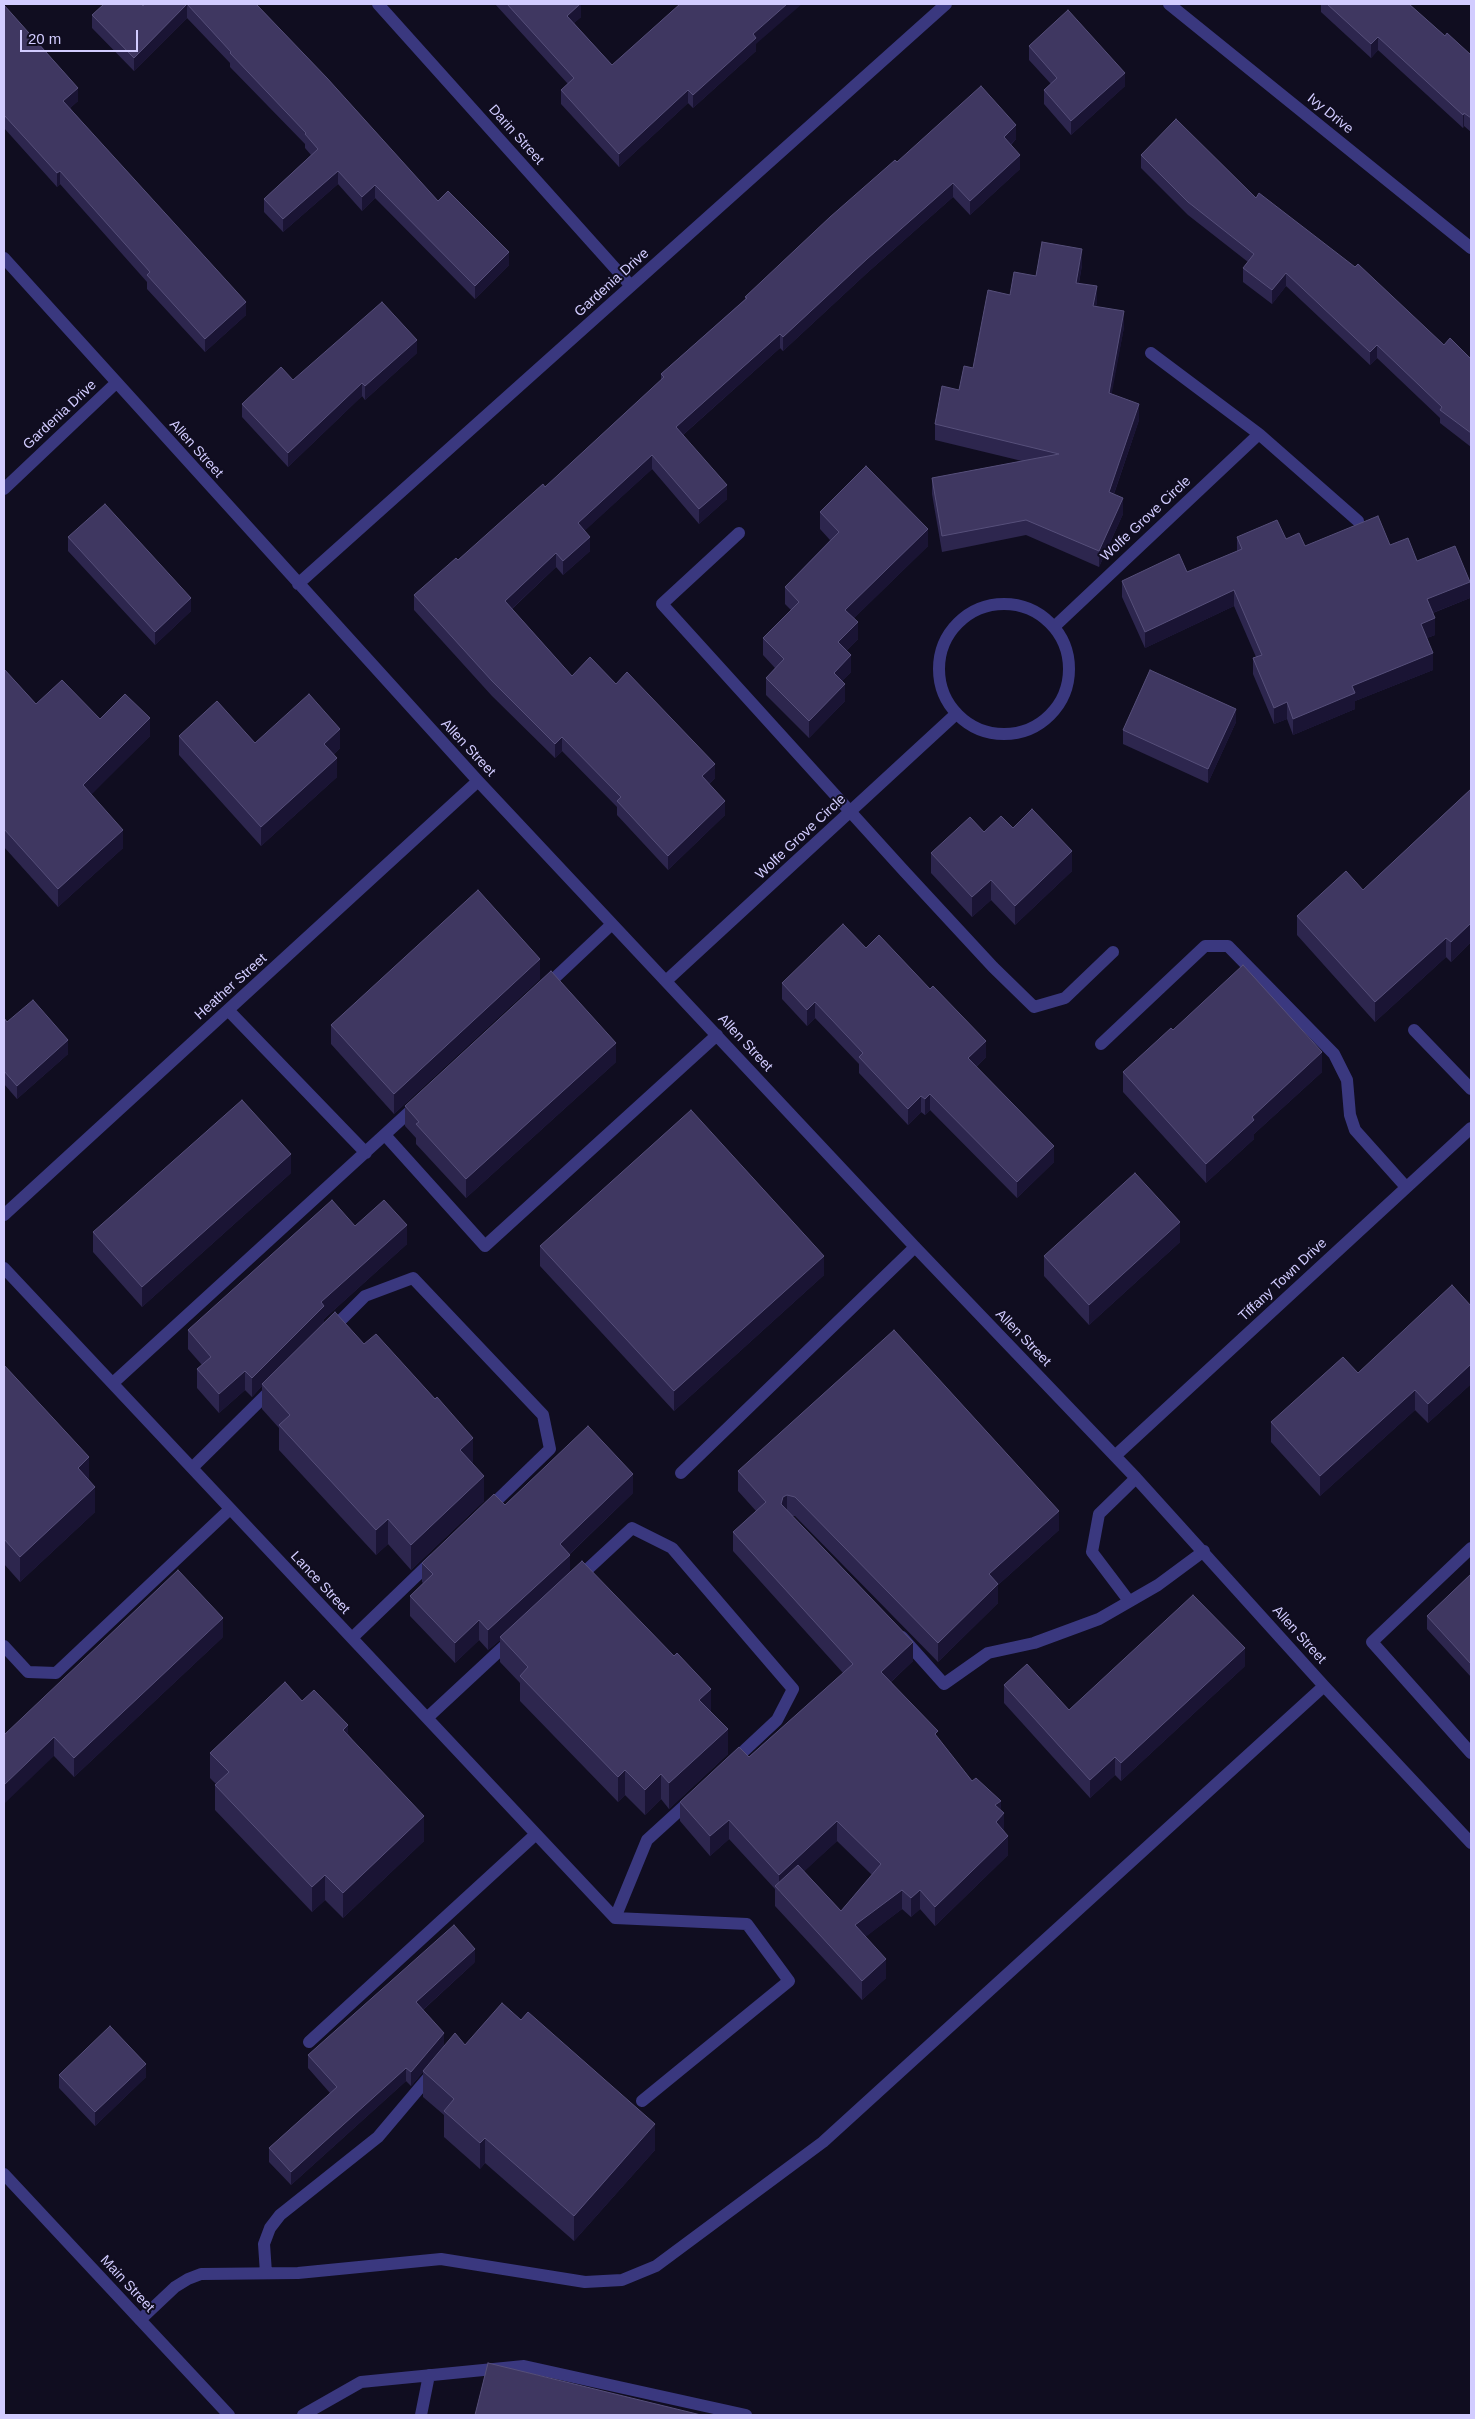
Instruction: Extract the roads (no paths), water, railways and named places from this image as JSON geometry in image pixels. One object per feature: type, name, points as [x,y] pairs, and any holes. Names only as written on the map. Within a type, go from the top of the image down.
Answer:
[{"type":"street","name":"Darin Street","points":[[378,4],[631,286]]},
{"type":"street","name":"Gardenia Drive","points":[[298,584],[946,4]]},
{"type":"street","name":"Ivy Drive","points":[[1169,4],[1471,248]]},
{"type":"street","name":"Allen Street","points":[[4,258],[478,781],[915,1247],[1136,1478],[1324,1686],[1471,1843]]},
{"type":"street","points":[[1151,353],[1259,434],[1358,521]]},
{"type":"street","name":"Gardenia Drive","points":[[4,489],[116,383]]},
{"type":"street","name":"Wolfe Grove Circle","points":[[1054,627],[1259,434]]},
{"type":"street","points":[[739,533],[662,604],[993,967],[1034,1007],[1065,998],[1113,952]]},
{"type":"street","points":[[1001,604],[1030,609],[1054,627],[1066,650],[1068,677],[1060,702],[1052,713],[1030,729],[1004,734],[978,729],[956,714],[941,689],[938,674],[943,645],[960,620],[986,606],[1001,604]]},
{"type":"street","name":"Wolfe Grove Circle","points":[[666,982],[956,714]]},
{"type":"street","name":"Heather Street","points":[[4,1215],[478,781]]},
{"type":"street","points":[[532,999],[612,924]]},
{"type":"street","points":[[1101,1044],[1205,946],[1228,946],[1334,1054],[1347,1080],[1350,1115],[1355,1130],[1406,1186]]},
{"type":"street","points":[[228,1010],[366,1153]]},
{"type":"street","points":[[1414,1030],[1471,1089]]},
{"type":"street","points":[[385,1135],[485,1246],[717,1035]]},
{"type":"street","points":[[112,1384],[429,1094]]},
{"type":"street","name":"Tiffany Town Drive","points":[[1115,1456],[1471,1128]]},
{"type":"street","points":[[681,1473],[915,1247]]},
{"type":"street","name":"Lance Street","points":[[4,1268],[615,1918]]},
{"type":"street","points":[[324,1338],[365,1296],[413,1278],[543,1415],[550,1449],[479,1516]]},
{"type":"street","points":[[192,1468],[282,1379]]},
{"type":"street","points":[[1129,1601],[1092,1552],[1099,1514],[1136,1478]]},
{"type":"street","points":[[4,1646],[28,1672],[56,1673],[230,1509]]},
{"type":"street","points":[[566,1589],[632,1528],[672,1548],[793,1688],[777,1720],[719,1773]]},
{"type":"street","points":[[1471,1548],[1372,1642],[1471,1753]]},
{"type":"street","points":[[352,1638],[444,1550]]},
{"type":"street","points":[[896,1630],[944,1684],[988,1653],[1044,1640],[1099,1619],[1158,1585],[1204,1551]]},
{"type":"street","points":[[427,1718],[522,1630]]},
{"type":"street","points":[[140,2320],[175,2287],[201,2274],[298,2273],[441,2258],[585,2282],[622,2280],[656,2266],[823,2142],[1324,1686]]},
{"type":"street","points":[[642,2101],[789,1982],[747,1924],[615,1918],[647,1840],[698,1793]]},
{"type":"street","points":[[309,2042],[536,1834]]},
{"type":"street","points":[[266,2273],[264,2244],[270,2228],[280,2215],[378,2137],[444,2059]]},
{"type":"street","name":"Main Street","points":[[4,2174],[229,2415]]},
{"type":"street","points":[[303,2415],[361,2382],[524,2366],[746,2415]]},
{"type":"street","points":[[421,2415],[429,2376]]}]
